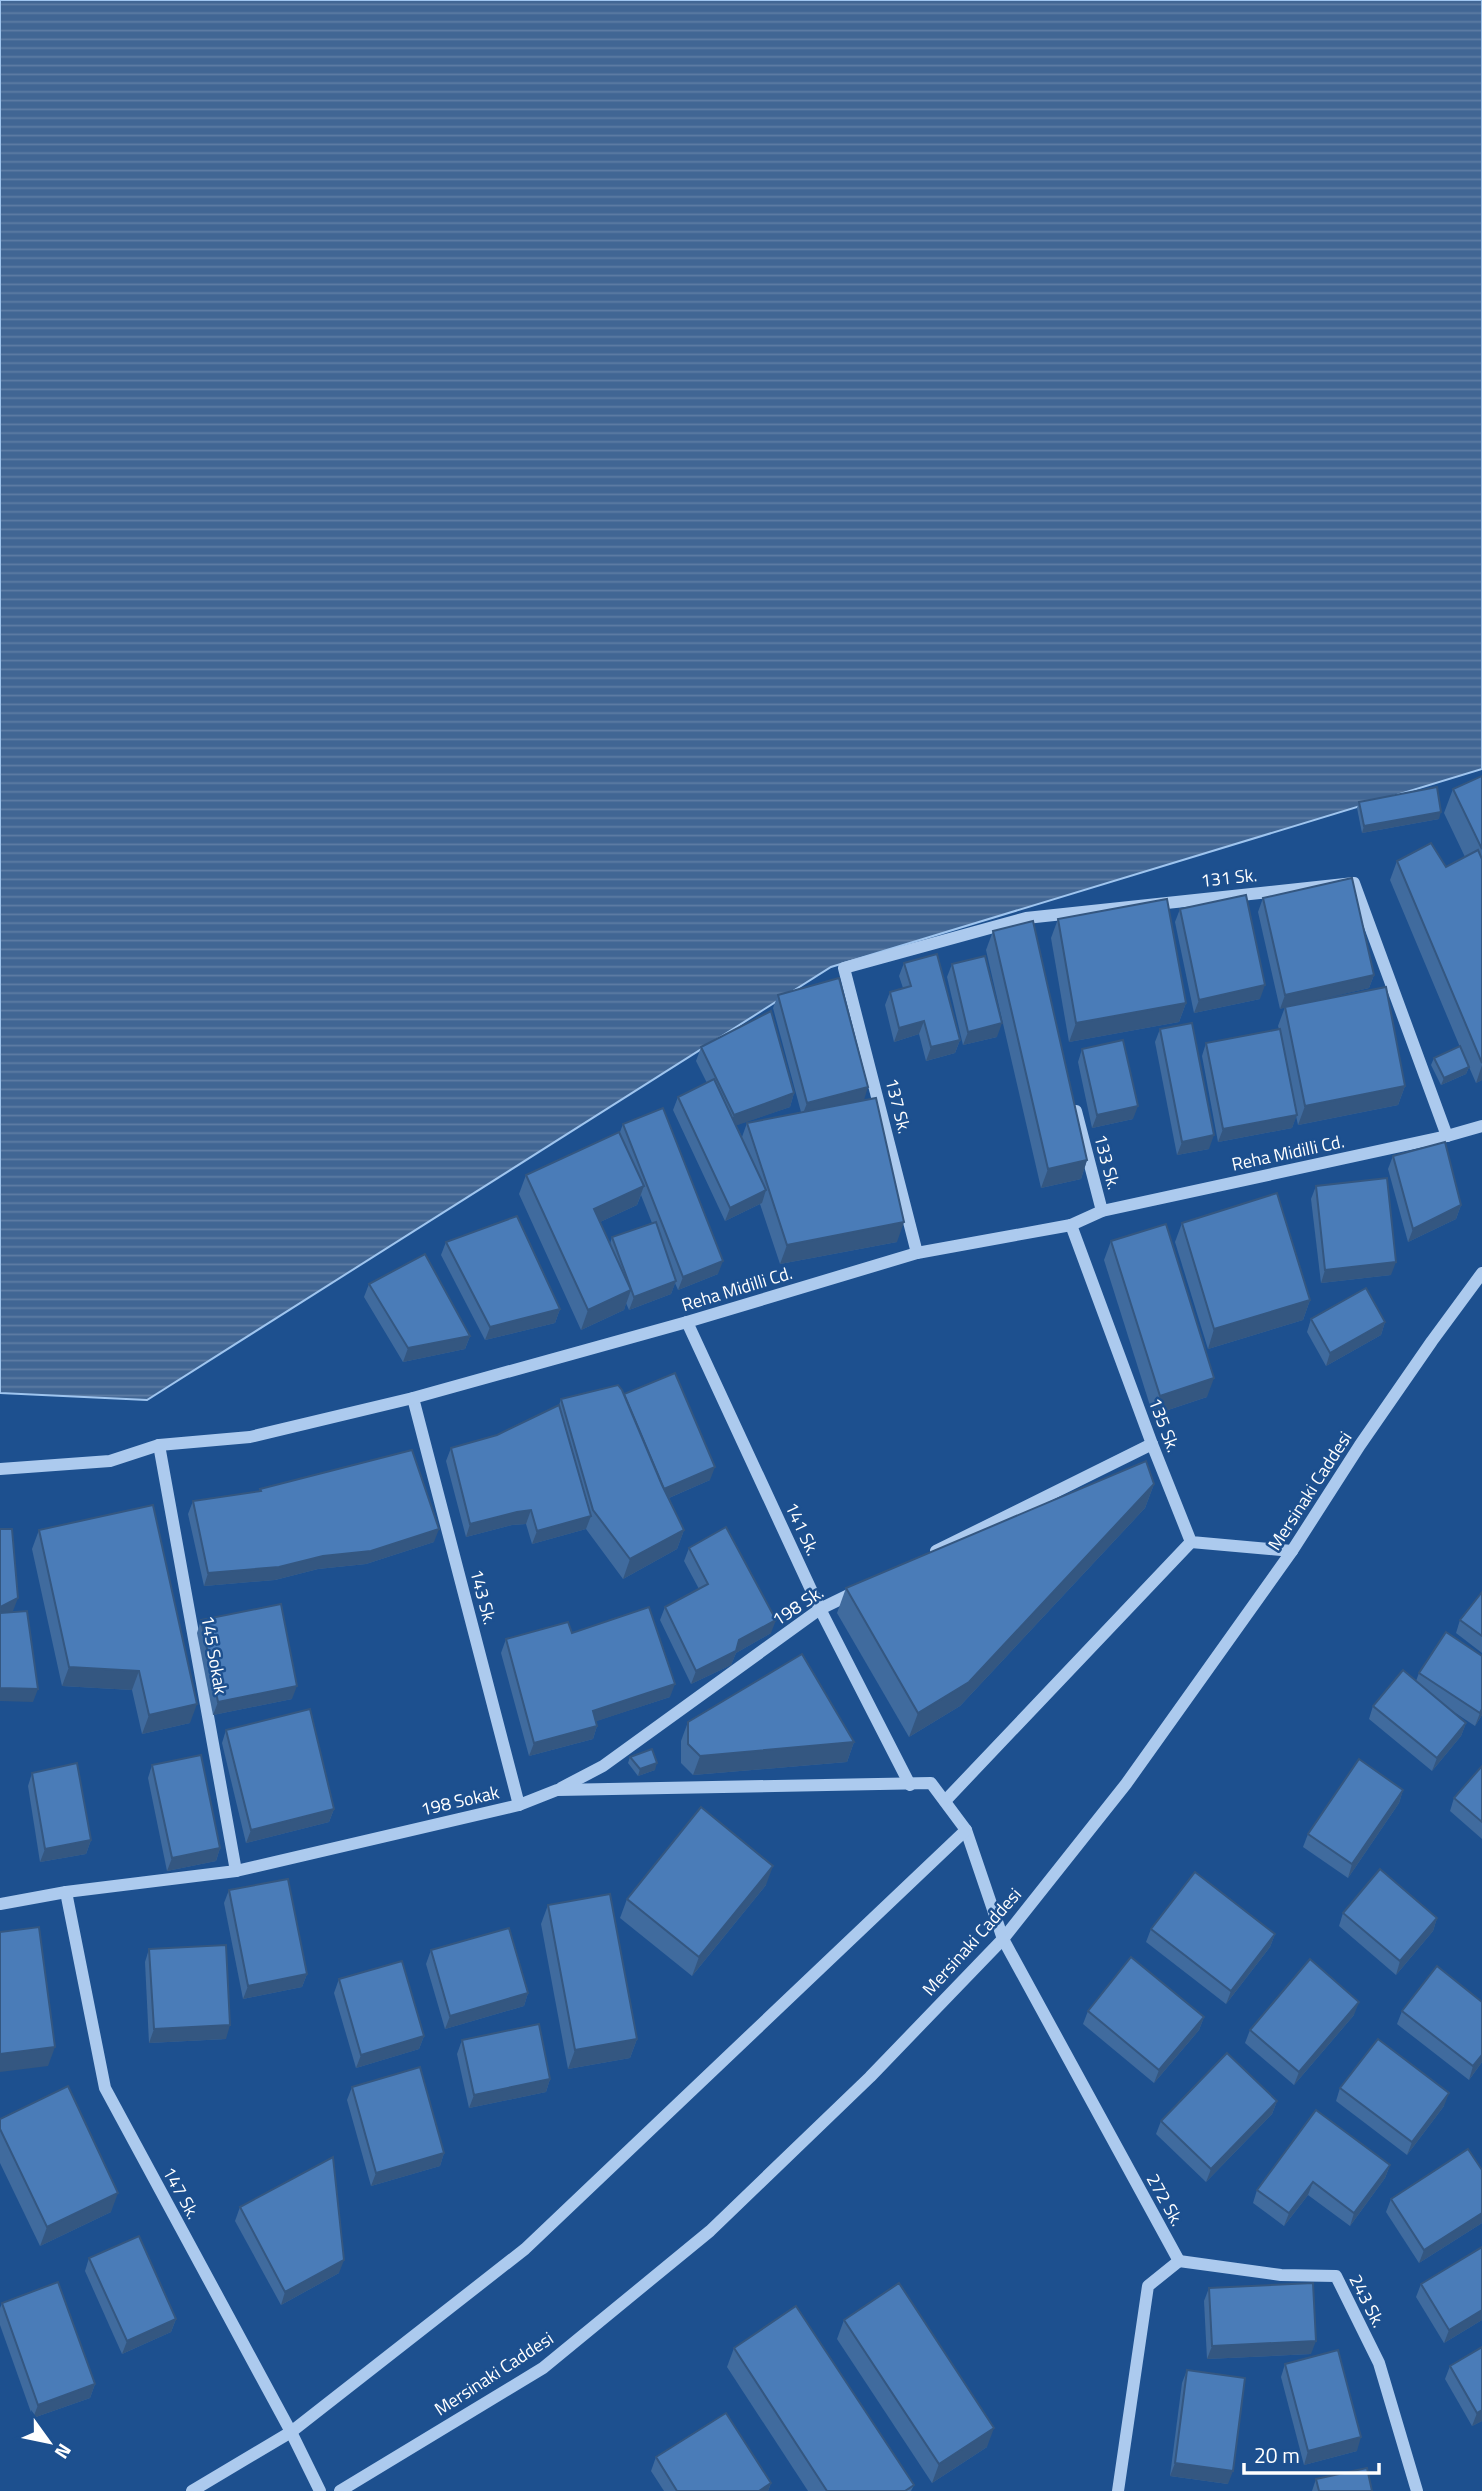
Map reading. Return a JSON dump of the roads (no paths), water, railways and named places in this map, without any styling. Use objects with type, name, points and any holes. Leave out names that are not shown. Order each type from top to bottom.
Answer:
[{"type":"street","name":"131 Sk.","points":[[845,968],[1026,918],[1354,883],[1447,1136]]},
{"type":"street","points":[[1026,918],[1029,931]]},
{"type":"street","name":"137 Sk.","points":[[845,968],[917,1253]]},
{"type":"street","name":"133 Sk.","points":[[1074,1105],[1102,1211]]},
{"type":"street","name":"Reha Midilli Cd.","points":[[0,1469],[110,1461],[159,1445],[250,1437],[413,1398],[687,1322],[917,1253],[1071,1225],[1102,1211],[1447,1136],[1482,1126]]},
{"type":"street","name":"135 Sk.","points":[[1071,1225],[1191,1542]]},
{"type":"street","name":"Mersinaki Caddesi","points":[[340,2491],[543,2368],[710,2231],[870,2077],[1003,1940],[1126,1784],[1292,1551],[1360,1445],[1482,1273]]},
{"type":"street","name":"141 Sk.","points":[[687,1322],[820,1609],[910,1785]]},
{"type":"street","name":"143 Sk.","points":[[413,1398],[519,1805]]},
{"type":"street","points":[[918,1560],[1152,1444]]},
{"type":"street","name":"145 Sokak","points":[[159,1445],[236,1871]]},
{"type":"street","points":[[1003,1940],[966,1830],[945,1801],[1191,1542],[1292,1551]]},
{"type":"street","name":"198 Sk.","points":[[557,1790],[603,1766],[820,1609],[869,1584]]},
{"type":"street","name":"198 Sokak","points":[[0,1904],[66,1892],[236,1871],[519,1805],[557,1790],[931,1783],[945,1801]]},
{"type":"street","points":[[192,2491],[291,2432],[526,2249],[966,1830]]},
{"type":"street","name":"147 Sk.","points":[[66,1892],[105,2088],[291,2432],[320,2491]]},
{"type":"street","name":"272 Sk.","points":[[1003,1940],[1178,2261]]},
{"type":"street","points":[[1118,2491],[1148,2286],[1178,2261]]},
{"type":"street","name":"243 Sk.","points":[[1178,2261],[1281,2275],[1336,2276],[1379,2363],[1417,2491]]},
{"type":"water","points":[[0,0],[1482,0],[1482,769],[831,967],[147,1400],[0,1393]]}]
